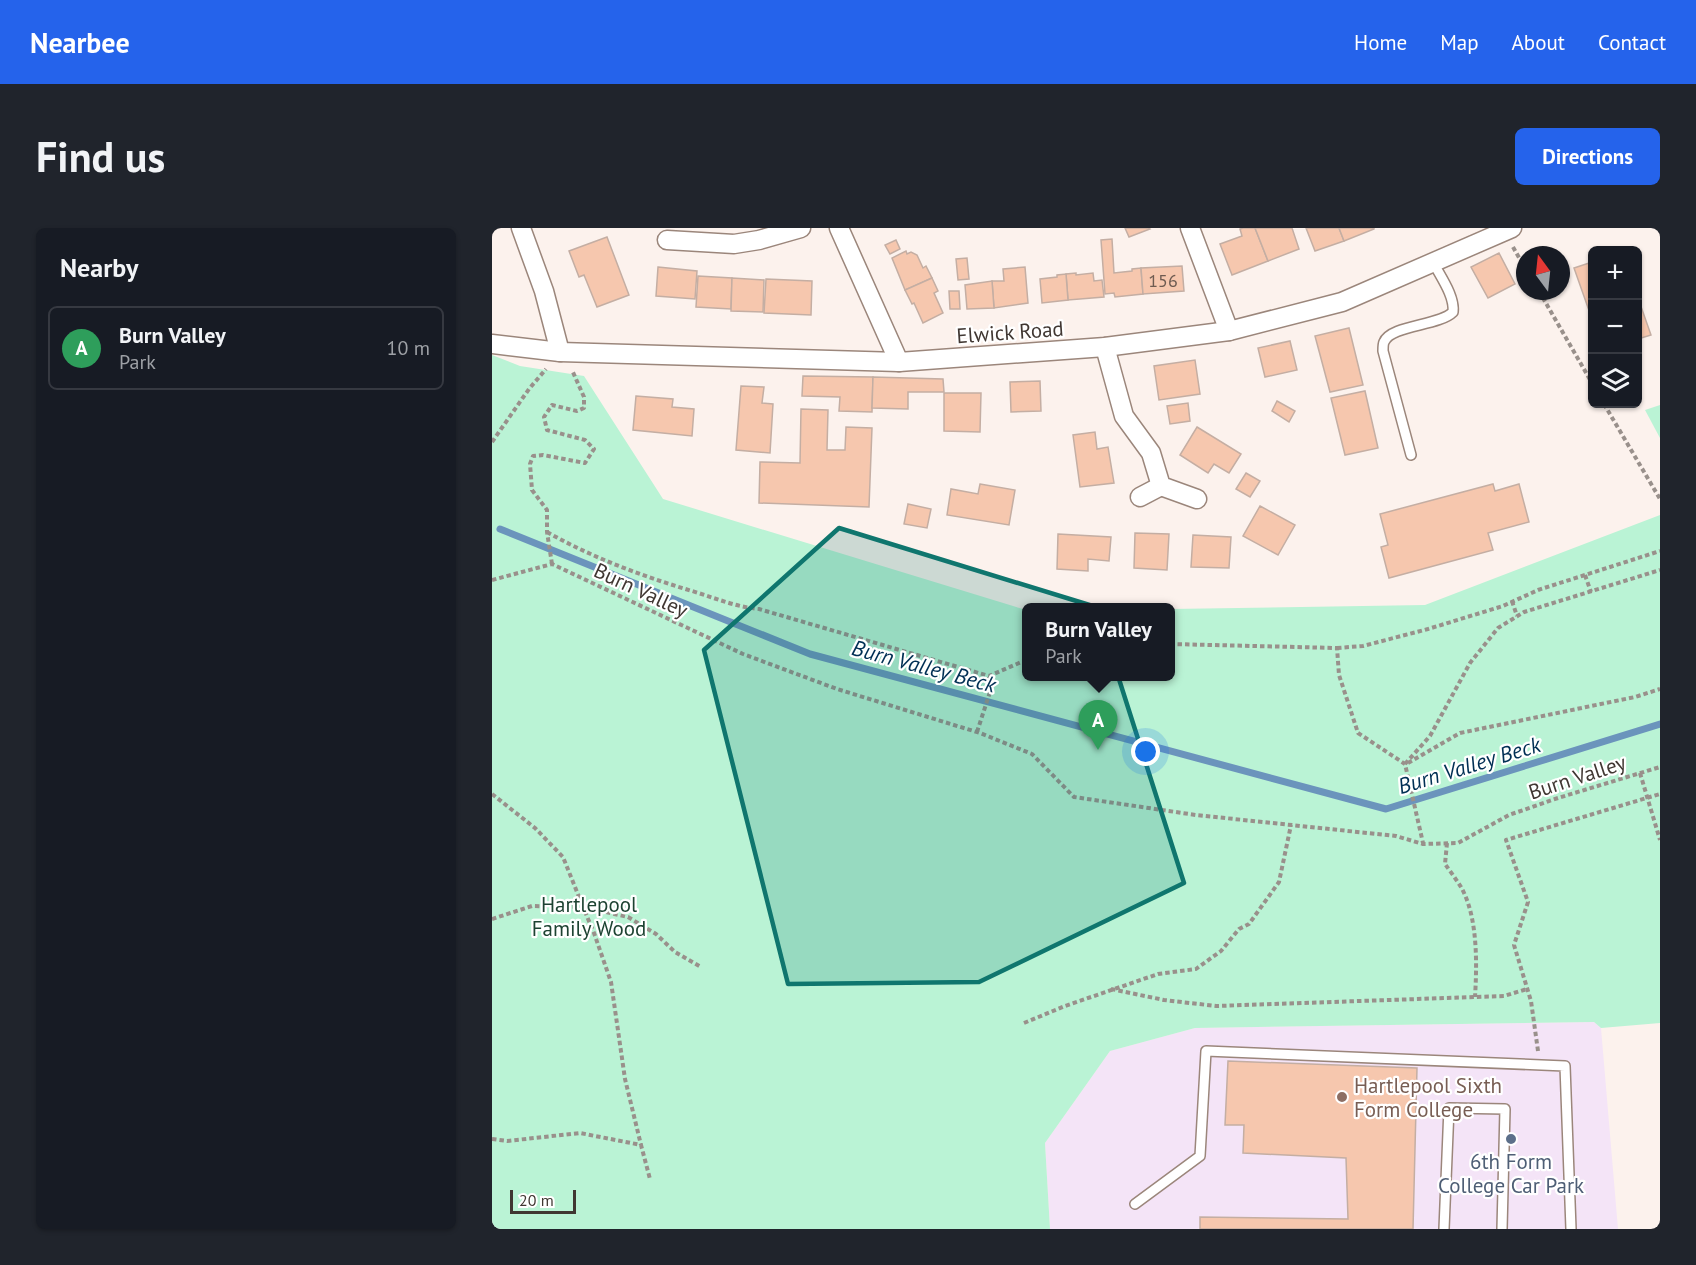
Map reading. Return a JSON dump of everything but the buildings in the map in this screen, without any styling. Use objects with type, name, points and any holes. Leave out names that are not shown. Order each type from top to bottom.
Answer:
[{"type":"street","points":[[520,228],[544,291],[560,352]]},
{"type":"street","points":[[667,240],[690,235],[734,244],[759,240],[801,228]]},
{"type":"street","points":[[839,228],[899,362]]},
{"type":"street","points":[[1190,228],[1230,331]]},
{"type":"street","name":"Elwick Road","points":[[492,344],[560,352],[899,362],[1105,347],[1230,331],[1342,302],[1512,228]]},
{"type":"street","points":[[1105,347],[1124,416],[1150,453],[1161,486]]},
{"type":"street","points":[[1140,497],[1161,486],[1197,499]]},
{"type":"lane","points":[[1411,455],[1383,351],[1384,341],[1392,334],[1440,319],[1453,312],[1449,295],[1433,262]]},
{"type":"lane","points":[[1135,1204],[1200,1156],[1206,1051],[1565,1066],[1571,1229]]},
{"type":"lane","points":[[1444,1229],[1449,1108],[1505,1109],[1502,1229]]},
{"type":"path","points":[[1544,300],[1588,374]]},
{"type":"path","points":[[492,580],[552,564],[547,532],[547,510],[532,490],[530,464],[533,456],[543,455],[585,463],[594,449],[585,440],[548,430],[544,417],[552,405],[577,411],[584,408],[584,397],[568,362],[560,352]]},
{"type":"path","points":[[492,442],[494,435],[529,389]]},
{"type":"path","points":[[1606,408],[1660,498]]},
{"type":"path","points":[[547,532],[596,558],[670,584],[742,607],[759,609],[989,676],[1022,662]]},
{"type":"path","points":[[1175,644],[1337,648],[1363,646],[1428,629],[1538,590],[1660,551]]},
{"type":"path","name":"Burn Valley","points":[[552,564],[743,654],[837,689],[977,732],[1032,754],[1074,797],[1196,815],[1396,836],[1423,844],[1458,843],[1509,815],[1660,767]]},
{"type":"path","points":[[1405,764],[1430,736],[1470,663],[1498,628],[1524,612],[1660,570]]},
{"type":"path","points":[[1586,575],[1591,592]]},
{"type":"path","points":[[1512,601],[1517,616]]},
{"type":"path","points":[[1337,648],[1339,675],[1358,733],[1405,764],[1423,844]]},
{"type":"path","points":[[977,732],[990,692],[989,676]]},
{"type":"path","points":[[1405,764],[1460,733],[1635,697],[1660,689]]},
{"type":"path","points":[[1640,773],[1660,840]]},
{"type":"path","points":[[492,794],[535,828],[563,857],[611,982],[625,1079],[650,1179]]},
{"type":"path","points":[[1540,1065],[1531,1001],[1514,945],[1528,902],[1506,840],[1660,794]]},
{"type":"path","points":[[1024,1023],[1111,989],[1158,974],[1196,969],[1221,951],[1239,930],[1249,924],[1279,882],[1291,825]]},
{"type":"path","points":[[1448,843],[1445,864],[1462,888],[1473,922],[1477,968],[1474,997]]},
{"type":"path","points":[[492,919],[532,906],[583,907],[628,917],[656,934],[675,952],[702,968]]},
{"type":"path","points":[[1111,989],[1164,999],[1216,1005],[1504,996],[1527,989]]},
{"type":"path","points":[[492,1139],[507,1141],[580,1132],[641,1145]]},
{"type":"highlighted area","points":[[839,528],[1096,607],[1184,883],[979,982],[788,984],[704,650]]},
{"type":"shaded area","name":"Hartlepool Sixth Form College","points":[[1594,1022],[1601,1028],[1618,1229],[1050,1229],[1045,1143],[1110,1051],[1195,1028]]},
{"type":"green space","name":"Hartlepool Family Wood","points":[[492,355],[520,366],[584,376],[663,499],[1022,609],[1022,681],[1175,681],[1175,609],[1425,605],[1660,515],[1660,1023],[1601,1028],[1594,1022],[1195,1028],[1110,1051],[1045,1143],[1050,1229],[492,1229]]},
{"type":"green space","points":[[1660,405],[1660,438],[1645,410]]},
{"type":"waterway","name":"Burn Valley Beck","points":[[500,529],[810,654],[1386,809],[1660,724]]},
{"type":"place","name":"Burn Valley","points":[[1098,750]]},
{"type":"place","name":"Hartlepool Sixth Form College","points":[[1342,1097]]},
{"type":"place","name":"6th Form College Car Park","points":[[1511,1139]]}]
